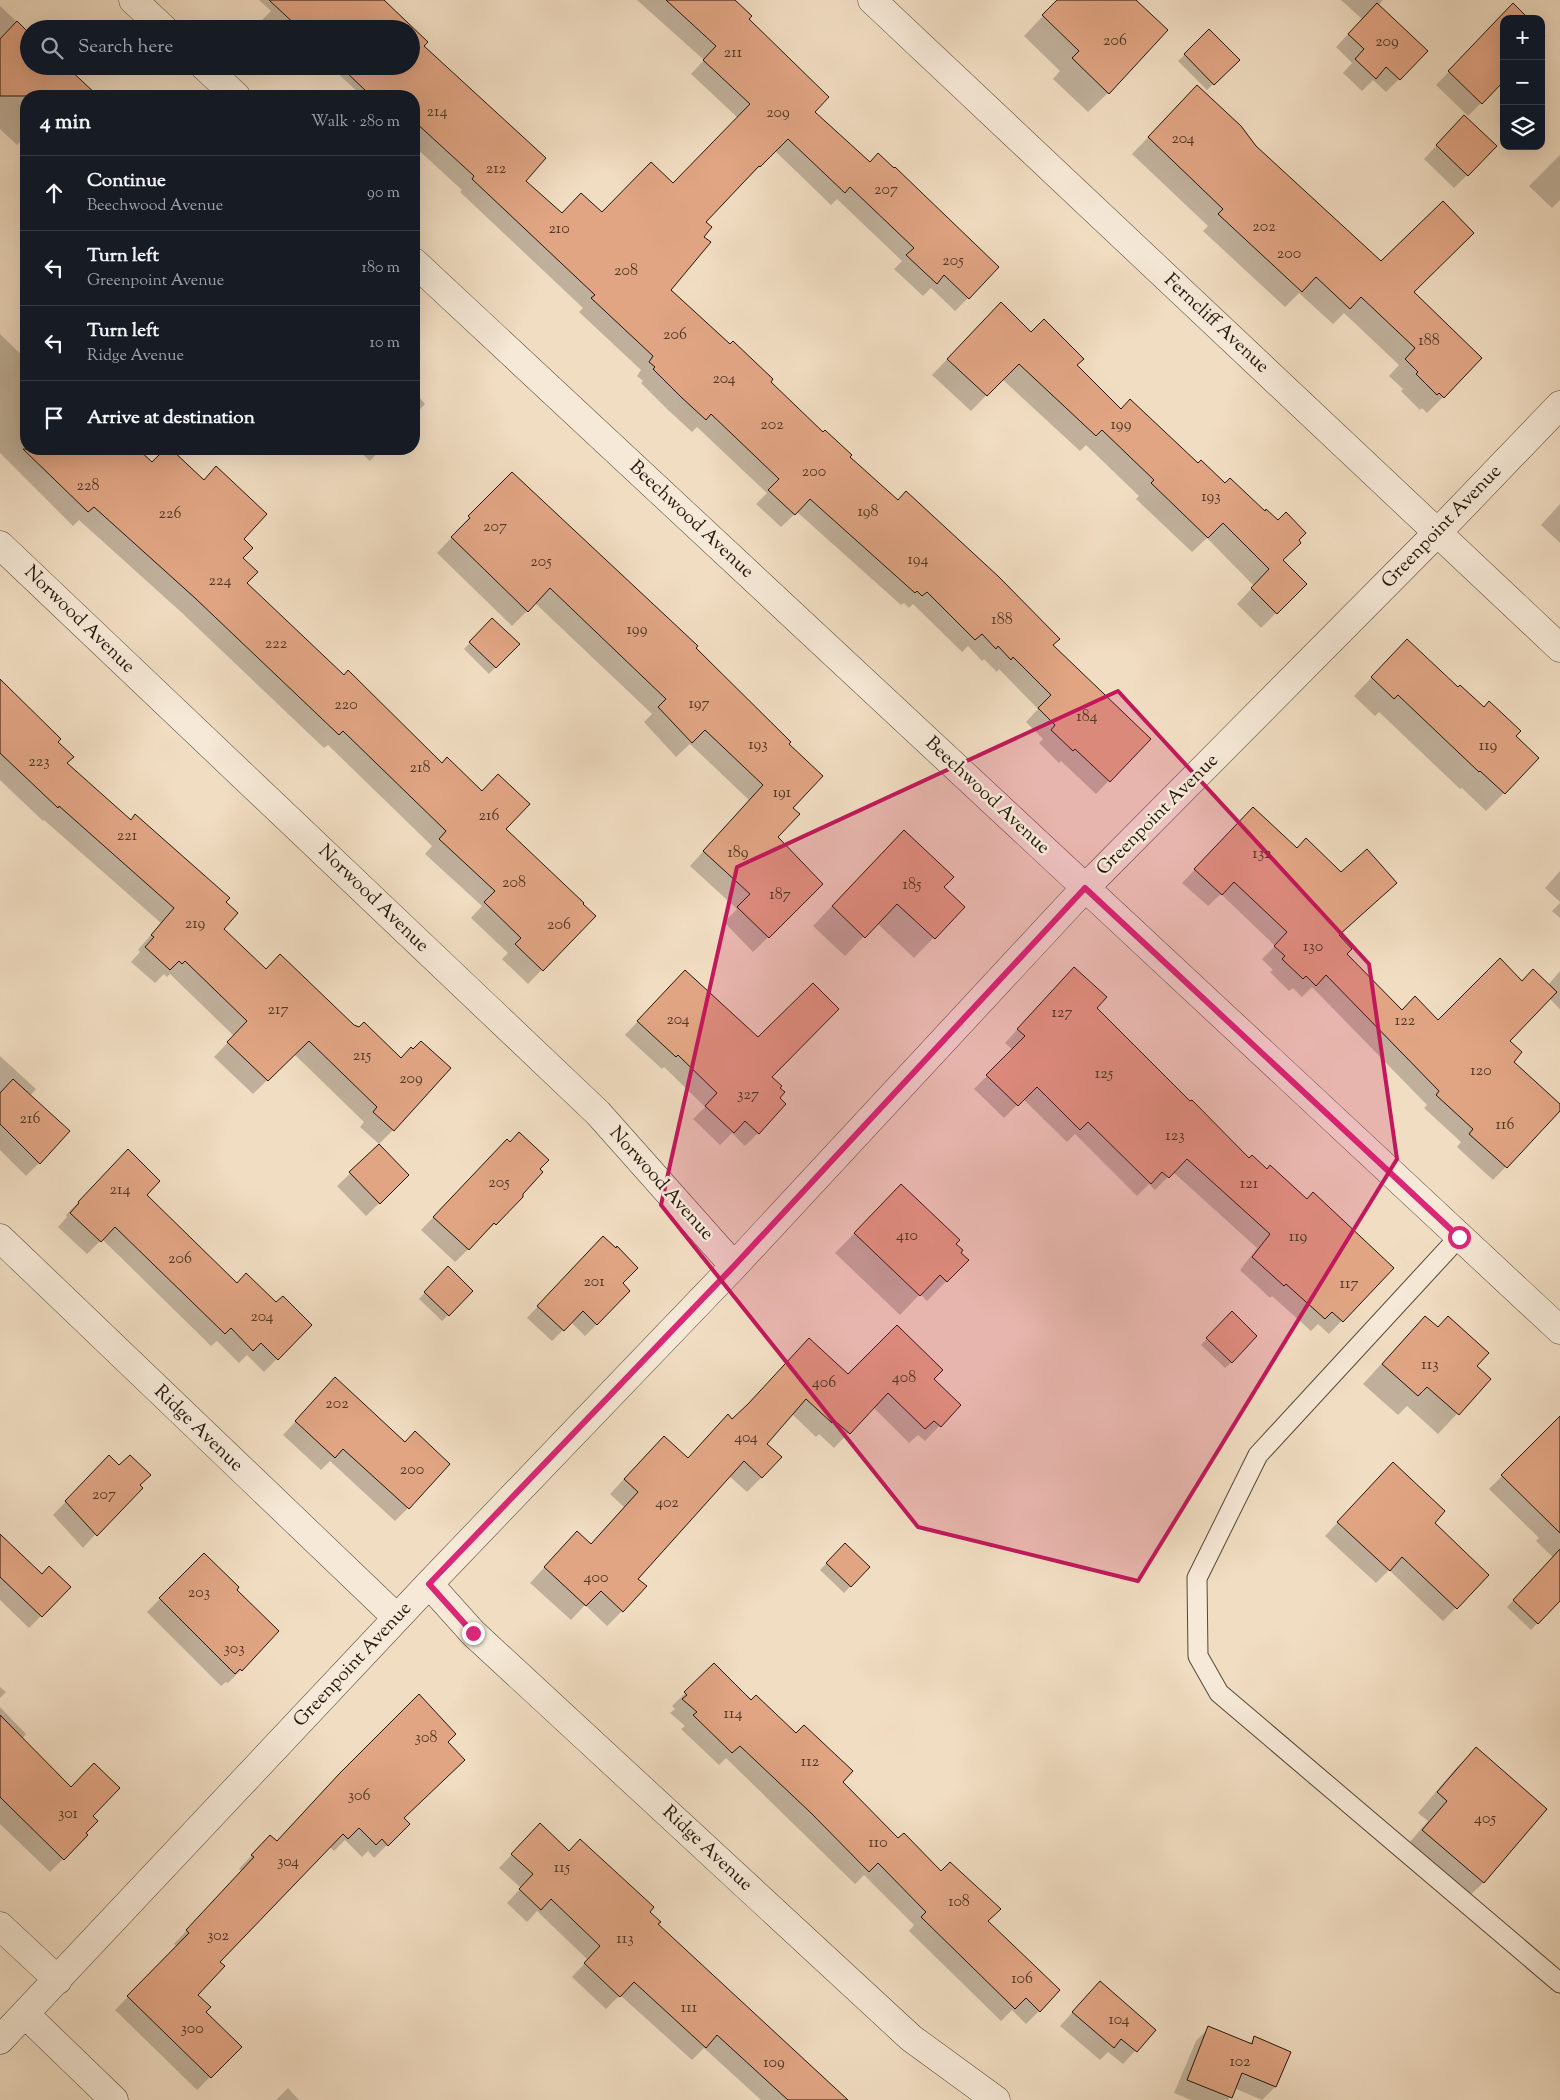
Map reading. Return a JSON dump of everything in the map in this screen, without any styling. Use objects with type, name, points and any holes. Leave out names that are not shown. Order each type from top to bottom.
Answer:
[{"type":"street","points":[[133,0],[154,20]]},
{"type":"street","name":"Ferncliff Avenue","points":[[872,0],[1560,648]]},
{"type":"street","points":[[214,75],[230,90]]},
{"type":"street","name":"Beechwood Avenue","points":[[420,268],[1560,1330]]},
{"type":"street","name":"Greenpoint Avenue","points":[[0,2040],[429,1584],[734,1266],[1085,888],[1438,533],[1560,405]]},
{"type":"street","name":"Norwood Avenue","points":[[0,545],[598,1113],[734,1266]]},
{"type":"street","name":"Ridge Avenue","points":[[0,1238],[397,1618]]},
{"type":"street","name":"Ridge Avenue","points":[[429,1584],[473,1633],[911,2038],[996,2100]]},
{"type":"street","points":[[0,1926],[58,1980]]},
{"type":"street","points":[[25,2014],[114,2100]]},
{"type":"lane","points":[[1459,1237],[1258,1455],[1197,1578],[1198,1656],[1219,1693],[1560,1984]]},
{"type":"highlighted area","points":[[1118,691],[1369,964],[1397,1159],[1138,1581],[918,1527],[661,1205],[737,867]]},
{"type":"building","points":[[269,0],[384,0],[405,20],[290,20]]},
{"type":"building","points":[[666,0],[735,0],[752,16],[749,19],[829,97],[815,112],[870,162],[878,153],[895,167],[999,267],[969,299],[944,275],[937,284],[906,255],[914,248],[850,187],[845,193],[788,139],[759,166],[706,222],[712,227],[704,237],[711,242],[671,290],[730,344],[733,341],[773,379],[771,382],[823,432],[825,430],[852,455],[850,457],[898,500],[906,491],[999,577],[1060,639],[1053,645],[1151,739],[1110,782],[1075,749],[1073,751],[1051,730],[1055,725],[1038,708],[1051,695],[1013,657],[1011,660],[998,646],[996,649],[982,634],[975,640],[927,592],[922,596],[917,591],[915,593],[810,499],[795,515],[768,490],[779,479],[711,414],[706,420],[680,396],[653,369],[655,367],[649,362],[653,356],[591,298],[595,295],[472,179],[474,176],[420,126],[420,90],[365,90],[349,75],[420,75],[420,34],[428,42],[424,46],[546,158],[526,181],[562,213],[581,193],[602,212],[651,162],[673,183],[750,104],[703,60],[716,46]]},
{"type":"building","points":[[1057,0],[1136,0],[1168,30],[1109,94],[1072,58],[1079,51],[1042,15]]},
{"type":"building","points":[[1377,3],[1428,51],[1400,80],[1386,67],[1376,79],[1355,59],[1364,49],[1348,34]]},
{"type":"building","points":[[1513,3],[1525,15],[1502,15]]},
{"type":"building","points":[[1500,17],[1500,85],[1482,104],[1448,71]]},
{"type":"building","points":[[17,21],[20,24],[20,75],[76,75],[92,90],[20,90],[20,96],[0,96],[0,39]]},
{"type":"building","points":[[1209,29],[1240,60],[1214,85],[1184,54]]},
{"type":"building","points":[[1197,85],[1241,126],[1256,146],[1381,261],[1443,201],[1474,233],[1414,292],[1482,358],[1444,398],[1439,393],[1437,395],[1416,374],[1418,372],[1405,359],[1415,348],[1361,297],[1350,309],[1316,277],[1302,292],[1218,214],[1223,209],[1148,137]]},
{"type":"building","points":[[1464,115],[1497,146],[1468,176],[1436,145]]},
{"type":"building","points":[[1001,302],[1031,332],[1044,319],[1084,359],[1077,365],[1121,409],[1130,399],[1198,463],[1201,460],[1225,483],[1230,478],[1265,511],[1266,509],[1278,520],[1286,512],[1306,533],[1299,540],[1301,543],[1283,560],[1307,584],[1277,614],[1251,588],[1269,569],[1223,523],[1208,538],[1151,483],[1154,480],[1102,430],[1096,436],[1019,364],[987,396],[947,359]]},
{"type":"building","points":[[29,455],[144,455],[152,462],[159,455],[177,455],[204,480],[216,466],[267,514],[244,539],[253,548],[243,558],[258,572],[247,583],[344,675],[348,670],[442,763],[447,757],[482,791],[498,774],[530,804],[506,829],[596,916],[543,971],[515,944],[521,938],[484,902],[495,891],[439,839],[446,831],[343,731],[339,735],[195,598],[94,507],[88,512]]},
{"type":"building","points":[[512,472],[698,646],[696,648],[791,742],[789,744],[823,776],[793,808],[800,814],[778,837],[823,884],[769,938],[737,907],[750,894],[703,851],[763,785],[705,730],[692,743],[658,707],[666,699],[550,588],[528,612],[451,537],[470,518],[468,516]]},
{"type":"building","points":[[492,618],[520,644],[496,668],[469,642]]},
{"type":"building","points":[[1407,639],[1458,687],[1460,685],[1484,707],[1489,701],[1521,731],[1516,736],[1539,758],[1505,794],[1479,772],[1398,695],[1394,699],[1371,677]]},
{"type":"building","points":[[0,679],[61,739],[58,742],[74,757],[67,763],[131,820],[135,814],[230,898],[226,902],[238,913],[224,929],[266,969],[280,954],[354,1025],[359,1027],[364,1022],[401,1058],[411,1047],[413,1049],[421,1041],[451,1068],[394,1131],[373,1112],[377,1107],[309,1041],[268,1081],[227,1042],[247,1021],[185,961],[182,964],[179,961],[170,970],[145,947],[154,937],[151,935],[174,908],[59,806],[58,808],[0,753]]},
{"type":"building","points":[[1253,807],[1297,848],[1306,838],[1341,872],[1367,849],[1397,883],[1339,935],[1352,949],[1347,954],[1402,1010],[1415,996],[1438,1020],[1500,958],[1522,981],[1533,969],[1557,992],[1510,1041],[1522,1052],[1514,1062],[1560,1104],[1560,1111],[1507,1168],[1469,1134],[1473,1129],[1436,1095],[1439,1091],[1326,975],[1316,986],[1306,976],[1303,979],[1282,959],[1285,956],[1274,946],[1287,932],[1234,882],[1222,895],[1194,869]]},
{"type":"building","points":[[904,830],[954,877],[944,887],[965,907],[935,939],[897,904],[865,938],[832,906]]},
{"type":"building","points":[[1074,967],[1107,997],[1097,1008],[1249,1158],[1252,1155],[1267,1169],[1270,1165],[1307,1199],[1313,1192],[1394,1268],[1343,1322],[1332,1312],[1325,1319],[1252,1257],[1270,1234],[1187,1159],[1169,1178],[1162,1172],[1151,1184],[1088,1122],[1080,1130],[1037,1087],[1018,1106],[986,1075],[1025,1036],[1017,1029]]},
{"type":"building","points":[[685,970],[758,1037],[813,983],[839,1009],[772,1077],[782,1086],[780,1088],[785,1092],[780,1098],[786,1104],[759,1134],[745,1121],[734,1133],[705,1106],[717,1093],[678,1055],[676,1057],[637,1021]]},
{"type":"building","points":[[13,1079],[70,1131],[40,1164],[0,1124],[0,1093]]},
{"type":"building","points":[[519,1132],[549,1160],[540,1169],[543,1172],[523,1194],[523,1197],[496,1225],[494,1223],[469,1250],[433,1217],[507,1139],[510,1142]]},
{"type":"building","points":[[379,1144],[409,1175],[380,1204],[349,1172]]},
{"type":"building","points":[[128,1149],[160,1181],[147,1195],[237,1283],[246,1273],[276,1302],[283,1296],[312,1325],[278,1360],[261,1343],[253,1351],[231,1328],[225,1334],[115,1227],[101,1242],[70,1213]]},
{"type":"building","points":[[901,1184],[960,1240],[956,1244],[963,1250],[961,1253],[969,1260],[947,1282],[940,1275],[920,1296],[854,1233]]},
{"type":"building","points":[[603,1236],[616,1248],[617,1246],[638,1268],[623,1283],[630,1291],[597,1325],[583,1311],[564,1331],[537,1306]]},
{"type":"building","points":[[448,1266],[473,1291],[449,1316],[424,1292]]},
{"type":"building","points":[[1232,1311],[1257,1336],[1232,1363],[1206,1338]]},
{"type":"building","points":[[1425,1316],[1438,1327],[1448,1316],[1489,1353],[1477,1366],[1491,1379],[1459,1415],[1427,1387],[1418,1396],[1382,1364]]},
{"type":"building","points":[[897,1325],[943,1370],[934,1379],[961,1405],[941,1427],[934,1421],[925,1429],[888,1393],[850,1434],[834,1420],[832,1423],[806,1399],[767,1444],[782,1457],[762,1478],[744,1461],[638,1579],[647,1586],[623,1612],[601,1591],[586,1606],[544,1567],[577,1531],[591,1544],[638,1492],[624,1479],[664,1436],[688,1458],[728,1414],[732,1419],[748,1404],[809,1338],[848,1374]]},
{"type":"building","points":[[335,1377],[405,1442],[415,1431],[450,1464],[409,1509],[343,1449],[335,1458],[295,1421]]},
{"type":"building","points":[[1560,1416],[1560,1533],[1501,1475]]},
{"type":"building","points":[[109,1455],[119,1465],[130,1455],[151,1475],[140,1485],[143,1488],[97,1536],[65,1501]]},
{"type":"building","points":[[1393,1462],[1445,1511],[1435,1523],[1489,1575],[1457,1609],[1402,1557],[1390,1571],[1337,1522]]},
{"type":"building","points":[[0,1534],[42,1574],[49,1566],[71,1587],[42,1617],[0,1577]]},
{"type":"building","points":[[845,1543],[870,1567],[851,1587],[826,1563]]},
{"type":"building","points":[[1560,1549],[1560,1601],[1538,1624],[1513,1600]]},
{"type":"building","points":[[204,1553],[239,1587],[237,1590],[279,1631],[242,1671],[240,1669],[235,1674],[159,1598]]},
{"type":"building","points":[[714,1663],[751,1700],[756,1695],[796,1733],[804,1725],[853,1771],[843,1782],[898,1838],[904,1833],[941,1871],[950,1862],[1001,1909],[988,1921],[1060,1990],[1040,2012],[1026,1998],[1015,2009],[921,1917],[926,1912],[878,1863],[869,1872],[811,1813],[740,1746],[732,1753],[693,1715],[697,1712],[682,1699],[687,1695],[684,1692]]},
{"type":"building","points":[[419,1694],[456,1734],[448,1742],[465,1760],[404,1818],[410,1824],[388,1846],[382,1839],[376,1845],[359,1828],[348,1839],[343,1834],[220,1962],[225,1966],[198,1995],[211,2007],[206,2012],[242,2047],[211,2078],[127,1996],[189,1933],[186,1930],[254,1857],[251,1855],[270,1835],[277,1841],[339,1774]]},
{"type":"building","points":[[0,1715],[71,1787],[94,1763],[120,1788],[93,1816],[98,1821],[86,1833],[88,1835],[64,1860],[0,1797]]},
{"type":"building","points":[[1476,1747],[1547,1809],[1484,1883],[1422,1830],[1447,1801],[1437,1792]]},
{"type":"building","points":[[540,1823],[569,1851],[580,1839],[654,1907],[650,1912],[661,1922],[658,1924],[848,2100],[788,2100],[717,2035],[706,2048],[634,1982],[620,1997],[584,1963],[600,1946],[551,1899],[541,1910],[519,1889],[533,1874],[511,1854]]},
{"type":"building","points":[[1100,1981],[1156,2030],[1137,2052],[1121,2039],[1114,2048],[1072,2012]]},
{"type":"building","points":[[1208,2026],[1252,2044],[1254,2036],[1291,2052],[1276,2087],[1242,2073],[1232,2098],[1187,2080]]},
{"type":"route","points":[[473,1633],[429,1584],[734,1266],[1085,888],[1459,1237]]}]
